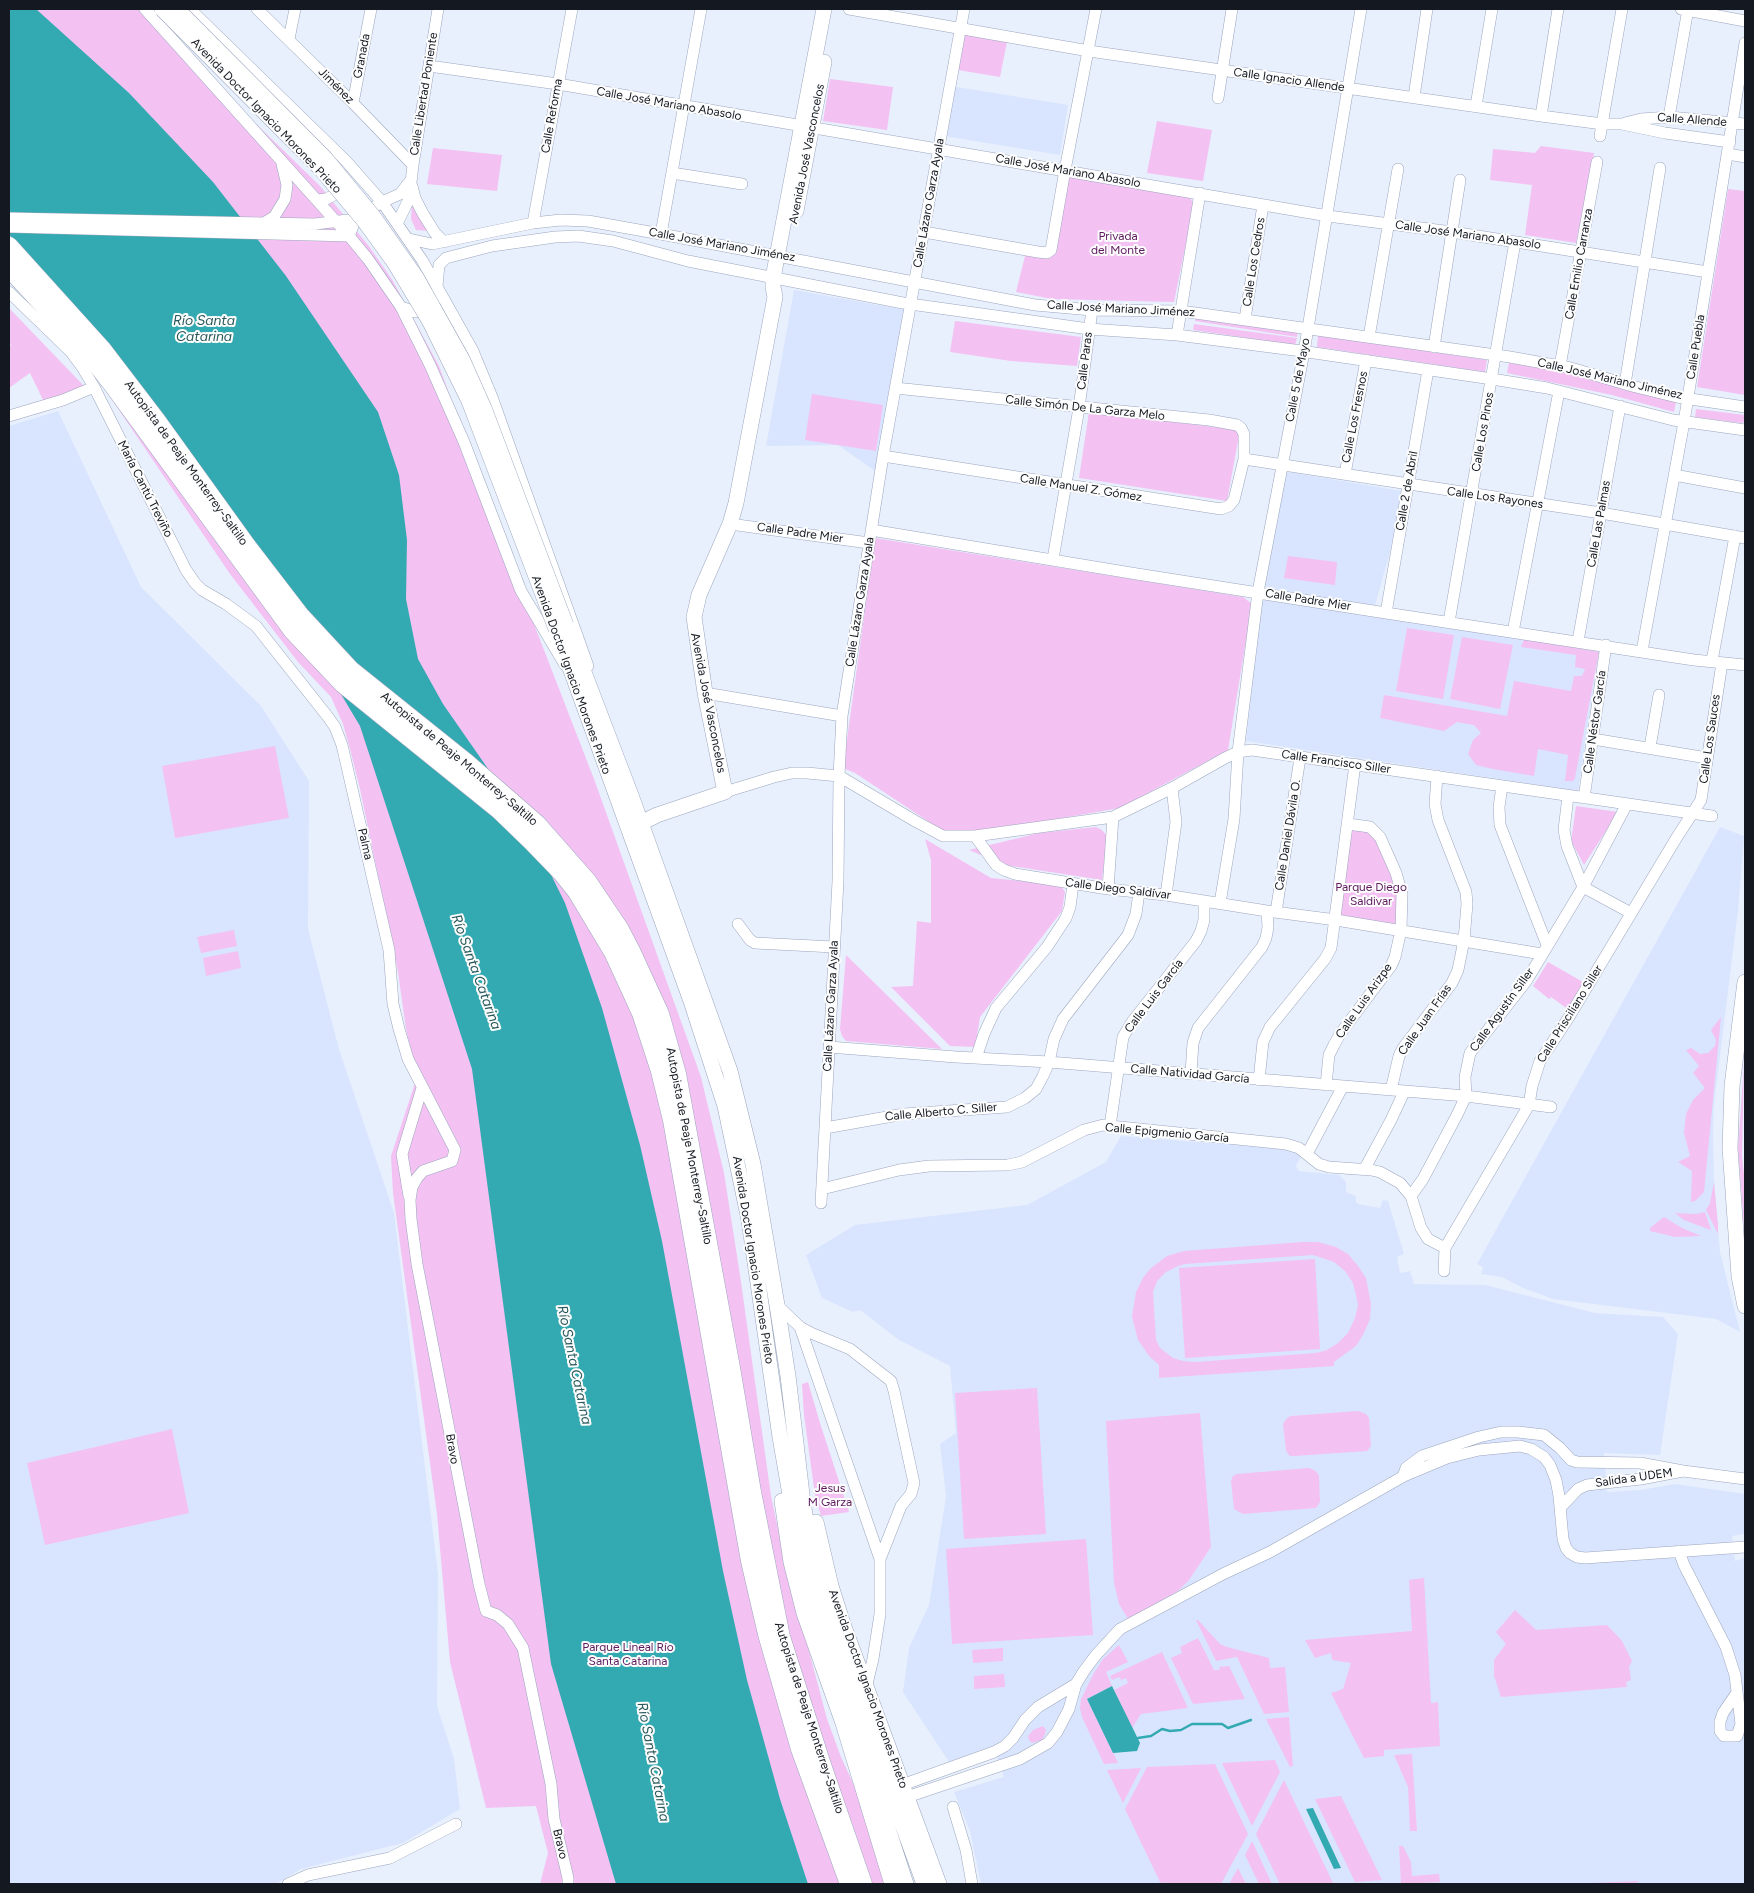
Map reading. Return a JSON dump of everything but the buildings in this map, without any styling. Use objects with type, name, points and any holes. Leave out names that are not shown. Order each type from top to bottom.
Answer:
[{"type":"highway","name":"Autopista de Peaje Monterrey-Saltillo","points":[[9,246],[102,349],[158,421],[247,546],[300,615],[351,670],[466,763],[537,824],[588,882],[619,928],[660,1014],[677,1074],[752,1492],[781,1638],[863,1884]]},
{"type":"highway","name":"Autopista de Peaje Monterrey-Saltillo","points":[[9,268],[90,356],[112,384],[292,630],[343,684],[499,810],[531,841],[561,872],[577,892],[613,952],[642,1013],[660,1071],[672,1120],[750,1561],[767,1634],[800,1749],[849,1884]]},
{"type":"main road","name":"Avenida Doctor Ignacio Morones Prieto","points":[[162,9],[320,168],[365,222],[394,262],[430,322],[469,401],[561,627],[591,690],[730,1071],[753,1164],[777,1304],[794,1432],[808,1477],[817,1527],[832,1586],[866,1688],[939,1884]]},
{"type":"main road","name":"Avenida Doctor Ignacio Morones Prieto","points":[[177,9],[326,159],[378,222],[416,276],[459,352],[484,408],[561,627],[576,683],[621,813],[690,1001],[725,1106],[749,1220],[780,1438],[777,1457],[791,1562],[804,1613],[843,1723],[892,1884]]},
{"type":"main road","name":"Avenida José Vasconcelos","points":[[725,792],[694,626],[695,607],[730,524],[736,503],[775,297],[780,290],[778,279],[806,128],[824,9]]},
{"type":"main road","name":"Avenida José Vasconcelos","points":[[806,128],[833,9]]},
{"type":"main road","points":[[641,823],[725,792]]},
{"type":"main road","points":[[1745,982],[1732,1086],[1730,1148],[1739,1276],[1745,1306]]},
{"type":"main road","name":"Avenida Doctor Ignacio Morones Prieto","points":[[794,1432],[792,1463],[801,1558],[815,1611],[906,1884]]},
{"type":"main road","name":"Avenida Doctor Ignacio Morones Prieto","points":[[780,1438],[792,1463],[830,1625],[924,1884]]},
{"type":"street","points":[[145,9],[350,236],[401,307],[430,365],[464,442],[521,591],[576,683]]},
{"type":"street","name":"Avenida Doctor Ignacio Morones Prieto","points":[[190,9],[346,161],[382,202],[409,239],[473,351],[505,430],[584,650],[591,690]]},
{"type":"street","name":"Jiménez","points":[[257,9],[353,102],[413,165]]},
{"type":"street","points":[[289,39],[295,9]]},
{"type":"street","name":"Granada","points":[[353,102],[371,9]]},
{"type":"street","name":"Calle Libertad Poniente","points":[[397,224],[409,199],[438,9]]},
{"type":"street","name":"Calle Reforma","points":[[533,223],[572,9]]},
{"type":"street","points":[[661,234],[702,9]]},
{"type":"street","name":"Calle Ignacio Allende","points":[[849,9],[1089,51],[1541,116],[1603,124],[1622,124],[1665,133],[1730,142]]},
{"type":"street","name":"Calle Lázaro Garza Ayala","points":[[821,1203],[838,882],[839,776],[842,716],[883,456],[964,9]]},
{"type":"street","points":[[924,232],[1047,253],[1051,250],[1096,9]]},
{"type":"street","points":[[1218,98],[1232,9]]},
{"type":"street","name":"Calle 5 de Mayo","points":[[1238,752],[1258,592],[1281,464],[1304,352],[1361,9]]},
{"type":"street","points":[[1414,97],[1427,9]]},
{"type":"street","points":[[1476,106],[1492,9]]},
{"type":"street","points":[[1541,116],[1558,9]]},
{"type":"street","points":[[1600,136],[1622,9]]},
{"type":"street","points":[[1669,117],[1686,9],[1745,21]]},
{"type":"street","name":"Calle Puebla","points":[[1642,651],[1684,422],[1730,142],[1739,124],[1745,43]]},
{"type":"street","name":"Calle José Mariano Abasolo","points":[[429,66],[558,84],[1328,216],[1452,232],[1708,272]]},
{"type":"street","name":"Calle Allende","points":[[1622,124],[1640,119],[1669,117],[1739,124]]},
{"type":"street","points":[[1728,154],[1745,157]]},
{"type":"street","points":[[260,227],[278,212],[287,192],[287,178],[278,156]]},
{"type":"street","points":[[317,200],[326,199],[340,189],[345,181],[346,161]]},
{"type":"street","name":"Calle Emilio Carranza","points":[[1560,366],[1597,162]]},
{"type":"street","points":[[1625,384],[1660,168]]},
{"type":"street","points":[[1369,336],[1398,169]]},
{"type":"street","points":[[672,173],[742,184]]},
{"type":"street","points":[[9,227],[260,227],[337,222],[356,219],[382,202],[400,194],[411,180]]},
{"type":"street","points":[[411,180],[415,198],[422,212],[435,233],[444,242]]},
{"type":"street","points":[[1434,347],[1460,180]]},
{"type":"street","points":[[1177,335],[1200,193]]},
{"type":"street","name":"Calle Los Cedros","points":[[1245,319],[1264,205]]},
{"type":"street","points":[[9,218],[260,227],[350,236]]},
{"type":"street","points":[[350,236],[356,219]]},
{"type":"street","name":"Calle José Mariano Jiménez","points":[[409,239],[421,243],[444,242],[533,223],[561,220],[588,221],[1028,303],[1092,310],[1180,311],[1496,355],[1560,366],[1677,397],[1745,407]]},
{"type":"street","name":"Calle José Mariano Jiménez","points":[[401,307],[415,312],[428,310],[435,300],[438,265],[446,258],[492,246],[556,237],[578,236],[613,242],[688,261],[911,304],[1090,329],[1177,335],[1492,379],[1559,391],[1684,422],[1745,430]]},
{"type":"street","name":"Calle Los Pinos","points":[[1450,622],[1515,242]]},
{"type":"street","name":"María Cantú Treviño","points":[[9,292],[71,352],[82,367],[94,387],[186,570],[202,590],[226,604],[256,626],[294,673]]},
{"type":"street","name":"Calle Paras","points":[[1054,559],[1079,408],[1092,310]]},
{"type":"street","points":[[430,365],[429,351],[438,340],[452,338],[473,351]]},
{"type":"street","name":"Calle Los Fresnos","points":[[1344,474],[1366,360]]},
{"type":"street","name":"Calle 2 de Abril","points":[[1386,613],[1428,370]]},
{"type":"street","points":[[9,416],[63,400],[94,387]]},
{"type":"street","name":"Calle Simón De La Garza Melo","points":[[895,388],[1208,420],[1237,425],[1244,434],[1244,459]]},
{"type":"street","points":[[1513,632],[1559,391]]},
{"type":"street","name":"Calle Las Palmas","points":[[1578,642],[1620,406]]},
{"type":"street","name":"Calle Manuel Z. Gómez","points":[[883,456],[1221,509],[1229,506],[1234,500],[1244,459]]},
{"type":"street","name":"Calle Los Rayones","points":[[1244,459],[1602,513],[1740,537]]},
{"type":"street","points":[[1674,475],[1745,488]]},
{"type":"street","name":"Calle Padre Mier","points":[[730,524],[869,543]]},
{"type":"street","name":"Calle Padre Mier","points":[[871,530],[1386,613],[1745,665]]},
{"type":"street","name":"Calle Los Sauces","points":[[1693,812],[1702,794],[1717,662],[1740,537]]},
{"type":"street","name":"Calle Néstor García","points":[[1584,798],[1594,739],[1606,645]]},
{"type":"street","name":"Palma","points":[[294,673],[335,727],[342,745],[389,950],[393,1004],[399,1029]]},
{"type":"street","points":[[705,693],[842,716]]},
{"type":"street","points":[[1650,747],[1659,695]]},
{"type":"street","points":[[1594,739],[1707,758]]},
{"type":"street","name":"Calle Francisco Siller","points":[[975,836],[1113,817],[1238,752],[1261,751],[1712,816]]},
{"type":"street","points":[[1220,903],[1234,819],[1238,752]]},
{"type":"street","name":"Calle Daniel Dávila O.","points":[[1191,1073],[1193,1043],[1198,1028],[1262,947],[1266,938],[1300,758]]},
{"type":"street","points":[[1260,1080],[1263,1042],[1270,1027],[1325,959],[1331,948],[1355,764]]},
{"type":"street","points":[[725,792],[792,773],[839,776],[943,836],[975,836]]},
{"type":"street","name":"Calle Juan Frías","points":[[1391,1090],[1399,1056],[1403,1048],[1452,982],[1458,970],[1464,940],[1466,892],[1438,820],[1435,804],[1437,776]]},
{"type":"street","points":[[1502,786],[1500,825],[1545,950]]},
{"type":"street","points":[[1166,895],[1176,822],[1172,788]]},
{"type":"street","points":[[1568,796],[1564,830],[1567,846],[1583,887],[1631,912]]},
{"type":"street","name":"Calle Agustín Siller","points":[[1411,1196],[1458,1115],[1466,1096],[1465,1077],[1470,1053],[1527,980],[1583,887],[1627,804]]},
{"type":"street","name":"Calle Prisciliano Siller","points":[[1445,1248],[1529,1105],[1532,1086],[1540,1061],[1569,1017],[1693,812]]},
{"type":"street","points":[[1108,889],[1113,817]]},
{"type":"street","name":"Calle Luis Arizpe","points":[[1326,1085],[1329,1055],[1340,1034],[1391,966],[1401,930],[1402,894],[1396,873],[1380,837],[1370,827],[1348,824]]},
{"type":"street","name":"Calle Diego Saldívar","points":[[975,836],[996,865],[1015,874],[1073,884],[1166,895],[1464,940],[1545,950]]},
{"type":"street","points":[[976,1058],[996,1008],[1047,947],[1066,918],[1070,907],[1073,884]]},
{"type":"street","name":"Calle Alberto C. Siller","points":[[825,1128],[904,1114],[1007,1107],[1025,1098],[1036,1089],[1049,1062],[1054,1039],[1063,1019],[1128,935],[1136,914],[1139,892]]},
{"type":"street","name":"Calle Luis García","points":[[1110,1126],[1118,1068],[1127,1029],[1196,941],[1202,931],[1204,901]]},
{"type":"street","points":[[738,924],[750,940],[755,943],[834,947]]},
{"type":"street","name":"Bravo","points":[[399,1029],[408,1059],[453,1144],[455,1155],[452,1161],[424,1171],[416,1178],[410,1200],[417,1264],[471,1552],[486,1611],[497,1615],[508,1624],[523,1648],[551,1784],[554,1819],[568,1884]]},
{"type":"street","name":"Calle Natividad García","points":[[829,1047],[1191,1073],[1466,1096],[1551,1107]]},
{"type":"street","points":[[1307,1154],[1343,1086]]},
{"type":"street","points":[[410,1200],[402,1154],[422,1088]]},
{"type":"street","points":[[1364,1170],[1404,1092]]},
{"type":"street","name":"Calle Epigmenio García","points":[[822,1189],[880,1174],[919,1168],[1008,1165],[1022,1162],[1032,1159],[1084,1130],[1098,1126],[1110,1126],[1286,1144],[1299,1148],[1319,1164],[1329,1168],[1380,1172],[1400,1183],[1411,1196],[1424,1234],[1428,1239],[1445,1248]]},
{"type":"street","points":[[1444,1271],[1445,1248]]},
{"type":"street","points":[[777,1304],[800,1327],[850,1349],[890,1381],[893,1388],[914,1483],[911,1494],[901,1506],[880,1559]]},
{"type":"street","points":[[800,1327],[880,1559],[880,1614],[866,1688]]},
{"type":"street","points":[[1404,1476],[1406,1468],[1422,1456],[1479,1436],[1501,1432],[1544,1435],[1560,1448],[1570,1460],[1577,1462],[1640,1464],[1683,1471]]},
{"type":"street","points":[[904,1791],[1020,1759],[1048,1744],[1057,1732],[1069,1709],[1076,1684],[1096,1655],[1120,1629],[1223,1574],[1270,1552],[1404,1476],[1439,1461],[1479,1450],[1520,1446],[1544,1457],[1550,1465],[1556,1480],[1561,1507],[1563,1539],[1566,1548],[1577,1557],[1745,1547]]},
{"type":"street","name":"Salida a UDEM","points":[[1561,1507],[1578,1489],[1587,1485],[1641,1479],[1683,1471],[1745,1479]]},
{"type":"street","points":[[1679,1551],[1684,1565],[1726,1647],[1735,1675],[1736,1694]]},
{"type":"street","points":[[904,1791],[1005,1746],[1013,1738],[1024,1720],[1038,1706],[1076,1684]]},
{"type":"street","points":[[953,1807],[966,1850],[972,1884]]},
{"type":"street","points":[[288,1884],[390,1858],[456,1824]]},
{"type":"shaded area","points":[[951,86],[1068,105],[1060,155],[944,136]]},
{"type":"shaded area","points":[[794,290],[906,310],[875,471],[838,445],[766,446]]},
{"type":"shaded area","points":[[58,411],[141,587],[261,706],[309,781],[308,929],[339,1049],[394,1213],[438,1574],[437,1706],[454,1759],[460,1809],[403,1843],[301,1869],[276,1884],[9,1884],[9,426]]},
{"type":"shaded area","points":[[1283,471],[1402,491],[1391,548],[1374,609],[1263,586]]},
{"type":"shaded area","points":[[1261,599],[1599,650],[1578,791],[1246,741]]},
{"type":"shaded area","points":[[1720,827],[1744,836],[1738,911],[1714,1104],[1713,1133],[1714,1182],[1720,1252],[1740,1332],[1716,1319],[1553,1299],[1523,1288],[1502,1277],[1481,1274],[1483,1267],[1477,1264]]},
{"type":"shaded area","points":[[1121,1136],[1289,1149],[1302,1154],[1296,1166],[1299,1171],[1339,1175],[1346,1182],[1346,1192],[1356,1196],[1356,1202],[1359,1204],[1380,1208],[1383,1200],[1388,1201],[1404,1254],[1397,1257],[1400,1273],[1410,1271],[1414,1284],[1485,1285],[1595,1313],[1663,1317],[1678,1334],[1660,1455],[1604,1453],[1607,1492],[1640,1490],[1675,1484],[1745,1494],[1745,1534],[1732,1536],[1735,1561],[1745,1558],[1745,1884],[981,1884],[970,1831],[954,1792],[1004,1777],[993,1746],[949,1762],[903,1692],[909,1648],[929,1605],[946,1496],[940,1444],[956,1433],[950,1366],[899,1340],[860,1310],[853,1312],[822,1298],[806,1255],[855,1225],[1027,1205],[1106,1162]]},
{"type":"green space","name":"Parque Lineal Río Santa Catarina","points":[[9,9],[138,9],[320,186],[368,245],[393,281],[439,366],[525,601],[594,779],[701,1077],[724,1173],[771,1496],[784,1557],[827,1719],[841,1757],[901,1884],[540,1884],[548,1853],[536,1806],[486,1808],[450,1662],[437,1514],[393,1193],[391,1156],[417,1077],[406,1029],[398,972],[350,749],[343,724],[331,697],[298,662],[230,574],[98,379],[9,278]]},
{"type":"green space","points":[[964,34],[1007,42],[1000,77],[958,70]]},
{"type":"green space","points":[[830,79],[893,87],[887,130],[823,121]]},
{"type":"green space","points":[[1157,121],[1212,130],[1203,181],[1147,173]]},
{"type":"green space","points":[[1541,146],[1594,153],[1576,243],[1525,235],[1532,185],[1490,180],[1493,149],[1535,153]]},
{"type":"green space","points":[[433,148],[502,155],[497,191],[427,184]]},
{"type":"green space","name":"Privada del Monte","points":[[1069,175],[1190,198],[1194,204],[1174,302],[1052,299],[1016,292],[1026,252],[1054,255],[1056,253]]},
{"type":"green space","points":[[1728,189],[1745,191],[1745,395],[1697,387]]},
{"type":"green space","points":[[412,200],[431,231],[416,230],[411,219]]},
{"type":"green space","points":[[9,308],[84,386],[44,402],[30,373],[9,388],[9,347],[11,345],[9,342]]},
{"type":"green space","points":[[1196,315],[1298,329],[1297,337],[1195,321]]},
{"type":"green space","points":[[955,321],[1081,337],[1077,366],[1011,361],[950,352]]},
{"type":"green space","points":[[1194,324],[1297,338],[1295,345],[1193,330]]},
{"type":"green space","points":[[1318,335],[1487,360],[1485,372],[1317,347]]},
{"type":"green space","points":[[1509,363],[1570,373],[1676,402],[1674,412],[1612,395],[1507,373]]},
{"type":"green space","points":[[812,394],[883,405],[876,451],[805,440]]},
{"type":"green space","points":[[1696,409],[1745,415],[1745,422],[1695,417]]},
{"type":"green space","points":[[1089,412],[1240,430],[1227,501],[1079,478]]},
{"type":"green space","points":[[875,538],[1243,597],[1252,604],[1228,750],[1120,808],[952,837],[855,773],[843,768]]},
{"type":"green space","points":[[1288,556],[1337,562],[1335,585],[1284,578]]},
{"type":"green space","points":[[1407,628],[1454,635],[1443,699],[1396,691]]},
{"type":"green space","points":[[1462,637],[1513,645],[1500,709],[1450,699]]},
{"type":"green space","points":[[1524,639],[1599,652],[1573,781],[1565,781],[1568,755],[1538,749],[1534,776],[1493,769],[1476,765],[1468,754],[1473,740],[1481,733],[1474,725],[1457,722],[1444,731],[1380,718],[1384,695],[1507,716],[1514,681],[1571,691],[1574,676],[1582,676],[1585,669],[1575,667],[1576,655],[1521,647]]},
{"type":"green space","points":[[275,746],[289,818],[175,838],[162,766]]},
{"type":"green space","points":[[1576,806],[1618,812],[1584,865],[1571,841]]},
{"type":"green space","points":[[1096,827],[1107,836],[1102,880],[1005,865],[969,850],[1039,833]]},
{"type":"green space","name":"Parque Diego Saldivar","points":[[1351,827],[1373,832],[1398,887],[1396,927],[1340,916]]},
{"type":"green space","points":[[925,839],[991,878],[1061,885],[1065,892],[1062,911],[980,1017],[975,1047],[950,1046],[891,987],[913,986],[917,921],[931,923],[931,860]]},
{"type":"green space","points":[[234,930],[237,946],[201,953],[197,937]]},
{"type":"green space","points":[[238,951],[241,968],[206,976],[203,958]]},
{"type":"green space","points":[[846,955],[942,1049],[846,1041],[840,1029]]},
{"type":"green space","points":[[1548,962],[1583,982],[1569,1010],[1551,997],[1549,999],[1533,986]]},
{"type":"green space","points":[[1721,1017],[1704,1192],[1695,1201],[1691,1202],[1692,1171],[1678,1162],[1690,1156],[1684,1133],[1686,1114],[1693,1100],[1705,1088],[1693,1073],[1699,1066],[1686,1050],[1691,1048],[1700,1054],[1708,1053],[1715,1046],[1716,1040],[1711,1030]]},
{"type":"green space","points":[[1744,1065],[1742,1156],[1745,1184],[1745,1240],[1738,1148]]},
{"type":"green space","points":[[1714,1182],[1718,1234],[1706,1210],[1710,1203]]},
{"type":"green space","points":[[1705,1212],[1711,1230],[1684,1220],[1675,1213],[1696,1214]]},
{"type":"green space","points":[[1664,1217],[1682,1228],[1701,1236],[1675,1237],[1650,1231],[1650,1228]]},
{"type":"green space","points":[[1303,1242],[1318,1242],[1336,1247],[1348,1254],[1366,1278],[1371,1304],[1370,1319],[1356,1346],[1334,1362],[1334,1366],[1159,1378],[1159,1365],[1149,1356],[1138,1340],[1132,1317],[1136,1292],[1150,1269],[1167,1256],[1184,1251]],"holes":[[[1313,1255],[1334,1262],[1345,1271],[1353,1283],[1358,1305],[1355,1318],[1348,1333],[1327,1350],[1316,1353],[1196,1362],[1173,1358],[1160,1348],[1156,1340],[1153,1292],[1157,1281],[1166,1272],[1178,1266]]]},
{"type":"green space","points":[[1315,1259],[1320,1349],[1185,1358],[1179,1268]]},
{"type":"green space","name":"Jesus M Garza","points":[[808,1382],[849,1512],[821,1516],[815,1495],[804,1415],[802,1384]]},
{"type":"green space","points":[[1037,1388],[1046,1534],[964,1539],[955,1393]]},
{"type":"green space","points":[[1358,1411],[1366,1414],[1369,1418],[1371,1446],[1367,1451],[1290,1456],[1286,1451],[1283,1424],[1287,1418],[1291,1416]]},
{"type":"green space","points":[[1200,1413],[1211,1547],[1189,1580],[1178,1591],[1128,1619],[1119,1604],[1114,1583],[1106,1421]]},
{"type":"green space","points":[[172,1429],[189,1513],[45,1545],[27,1463]]},
{"type":"green space","points":[[1309,1468],[1316,1471],[1319,1476],[1320,1502],[1316,1508],[1243,1514],[1234,1509],[1231,1481],[1233,1476],[1237,1474]]},
{"type":"green space","points":[[1086,1539],[1093,1635],[952,1644],[946,1549]]},
{"type":"green space","points":[[1424,1578],[1431,1703],[1438,1702],[1440,1746],[1384,1750],[1384,1756],[1364,1758],[1331,1693],[1343,1689],[1351,1663],[1332,1660],[1331,1653],[1315,1658],[1305,1640],[1412,1631],[1409,1580]]},
{"type":"green space","points":[[1515,1610],[1536,1630],[1607,1625],[1622,1641],[1632,1661],[1629,1667],[1631,1680],[1626,1682],[1627,1687],[1501,1697],[1494,1676],[1494,1660],[1506,1644],[1496,1632]]},
{"type":"green space","points":[[1196,1620],[1220,1644],[1269,1658],[1270,1668],[1285,1667],[1289,1712],[1264,1714],[1237,1657],[1216,1661]]},
{"type":"green space","points":[[1198,1638],[1214,1670],[1220,1670],[1219,1667],[1229,1666],[1245,1699],[1193,1704],[1171,1658],[1182,1653],[1180,1647]]},
{"type":"green space","points":[[1119,1645],[1128,1662],[1106,1672],[1112,1686],[1087,1699],[1118,1763],[1104,1764],[1082,1717],[1081,1699],[1103,1659]]},
{"type":"green space","points":[[1003,1648],[1003,1661],[973,1663],[972,1650]]},
{"type":"green space","points":[[1162,1652],[1188,1708],[1141,1714],[1132,1728],[1114,1690],[1128,1683],[1126,1678],[1121,1680],[1119,1677],[1112,1680],[1110,1676]]},
{"type":"green space","points":[[1004,1674],[1005,1687],[974,1689],[974,1676]]},
{"type":"green space","points":[[1289,1717],[1293,1766],[1290,1767],[1266,1719]]},
{"type":"green space","points":[[1043,1726],[1046,1730],[1042,1740],[1032,1743],[1028,1736],[1033,1730]]},
{"type":"green space","points":[[1412,1754],[1417,1831],[1410,1831],[1408,1787],[1394,1755]]},
{"type":"green space","points":[[1275,1760],[1280,1772],[1252,1826],[1222,1763]]},
{"type":"green space","points":[[1215,1764],[1248,1834],[1221,1884],[1166,1884],[1165,1882],[1161,1884],[1125,1809],[1147,1767]]},
{"type":"green space","points":[[1141,1768],[1123,1803],[1107,1770]]},
{"type":"green space","points":[[1284,1780],[1333,1883],[1280,1884],[1256,1834]]},
{"type":"green space","points":[[1341,1796],[1382,1880],[1355,1882],[1315,1799]]},
{"type":"green space","points":[[1252,1841],[1272,1884],[1259,1884],[1245,1855]]},
{"type":"green space","points":[[1399,1846],[1403,1846],[1411,1862],[1412,1876],[1439,1874],[1440,1882],[1401,1884]]},
{"type":"green space","points":[[1238,1868],[1246,1884],[1229,1884]]},
{"type":"green space","points":[[1640,1881],[1632,1884],[1567,1884]]},
{"type":"water","name":"Río Santa Catarina","points":[[9,9],[36,9],[129,93],[213,182],[286,276],[378,412],[399,475],[407,540],[406,599],[418,659],[443,704],[525,822],[565,903],[602,1008],[640,1145],[662,1241],[723,1571],[747,1680],[780,1799],[808,1884],[616,1884],[551,1664],[472,1069],[360,726],[261,560],[9,234]]},
{"type":"water","points":[[1112,1686],[1140,1743],[1137,1751],[1113,1753],[1087,1699]]},
{"type":"water","points":[[1313,1808],[1341,1868],[1334,1869],[1306,1809]]},
{"type":"waterway","points":[[1138,1738],[1151,1736],[1162,1729],[1170,1731],[1181,1730],[1192,1724],[1222,1724],[1228,1728],[1251,1720]]}]
